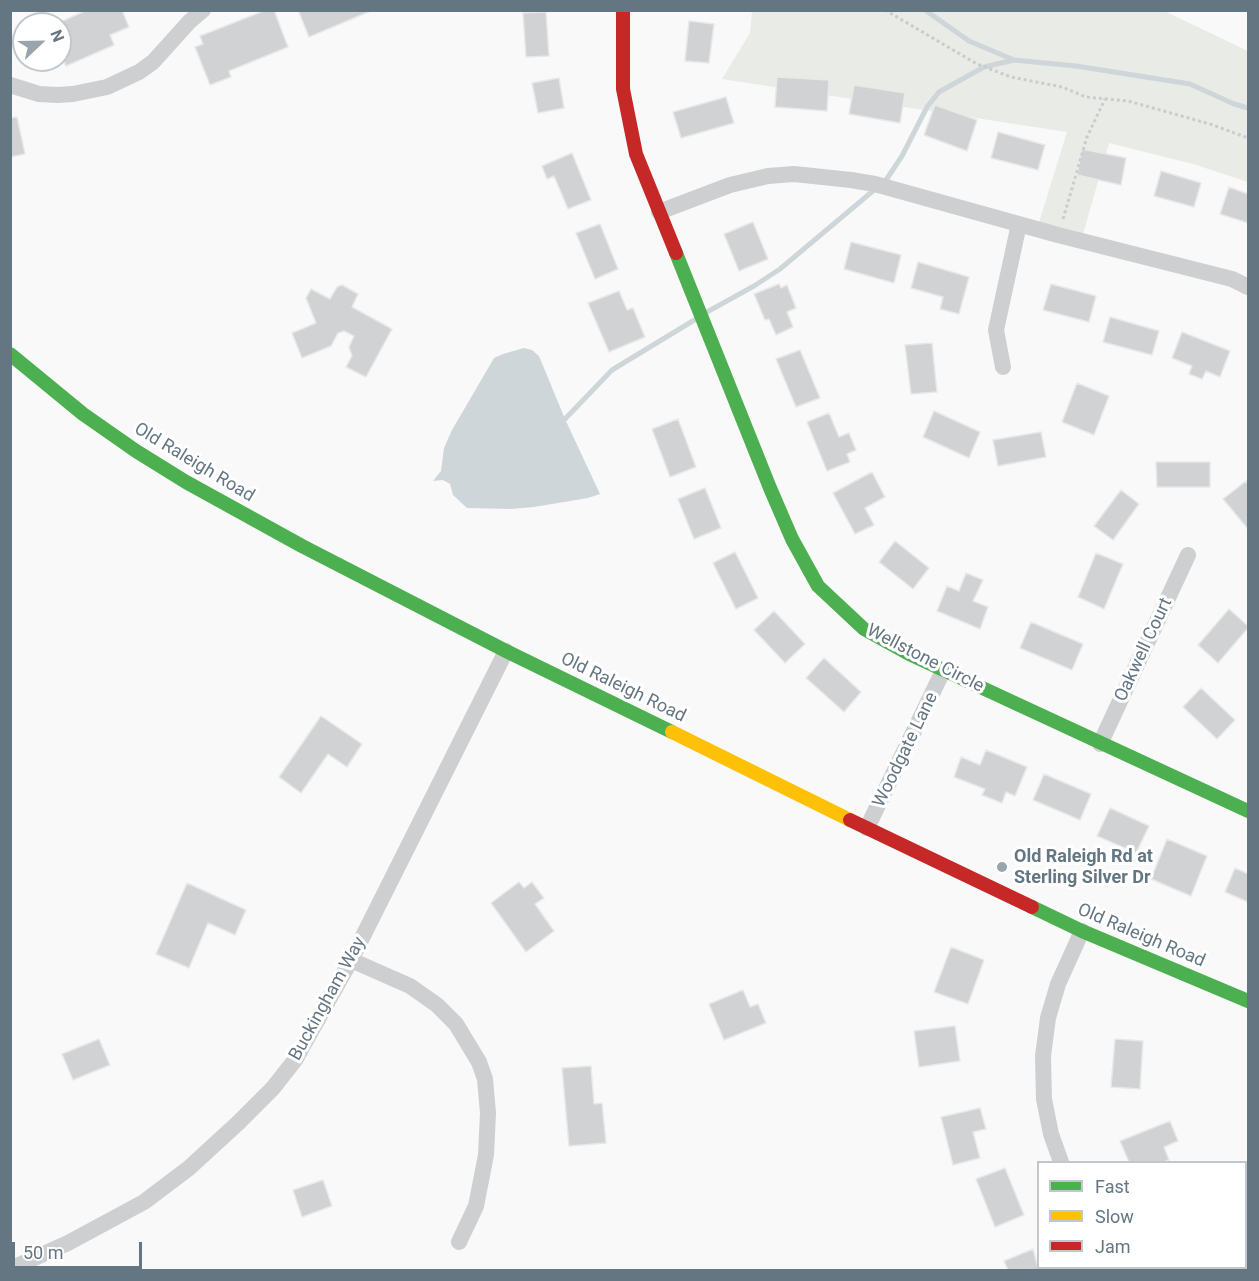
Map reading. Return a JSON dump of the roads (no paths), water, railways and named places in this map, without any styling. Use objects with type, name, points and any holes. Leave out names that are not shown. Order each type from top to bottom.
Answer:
[{"type":"main road","name":"Wellstone Circle","points":[[624,10],[623,89],[636,154],[779,509],[792,539],[818,586],[864,629],[943,671],[1248,811]]},
{"type":"main road","name":"Old Raleigh Road","points":[[10,354],[83,414],[186,482],[302,546],[506,651],[867,828],[1082,931],[1248,1001]]},
{"type":"street","points":[[10,85],[39,94],[57,95],[107,87],[139,72],[153,62],[203,10]]},
{"type":"street","points":[[659,212],[730,185],[768,176],[794,174],[875,184],[1058,235],[1232,279],[1248,287]]},
{"type":"street","points":[[1003,367],[996,330],[1019,224]]},
{"type":"street","name":"Oakwell Court","points":[[1101,744],[1188,555]]},
{"type":"street","name":"Buckingham Way","points":[[10,1269],[68,1243],[144,1202],[189,1168],[248,1113],[295,1060],[351,960],[506,651]]},
{"type":"street","name":"Woodgate Lane","points":[[867,828],[943,671]]},
{"type":"street","points":[[1061,1161],[1051,1134],[1044,1099],[1043,1056],[1048,1018],[1058,984],[1082,931]]},
{"type":"street","points":[[351,960],[410,986],[437,1005],[456,1024],[479,1062],[484,1079],[488,1113],[486,1155],[476,1206],[459,1242]]},
{"type":"waterway","points":[[925,10],[969,41],[1014,60],[1076,66],[1190,84],[1248,108]]},
{"type":"waterway","points":[[707,312],[780,269],[886,180],[902,156],[927,107],[939,92],[984,67],[1014,60]]},
{"type":"waterway","points":[[558,421],[565,419],[612,370],[696,319]]},
{"type":"place","name":"Old Raleigh Rd at Sterling Silver Dr","points":[[1002,867]]}]
